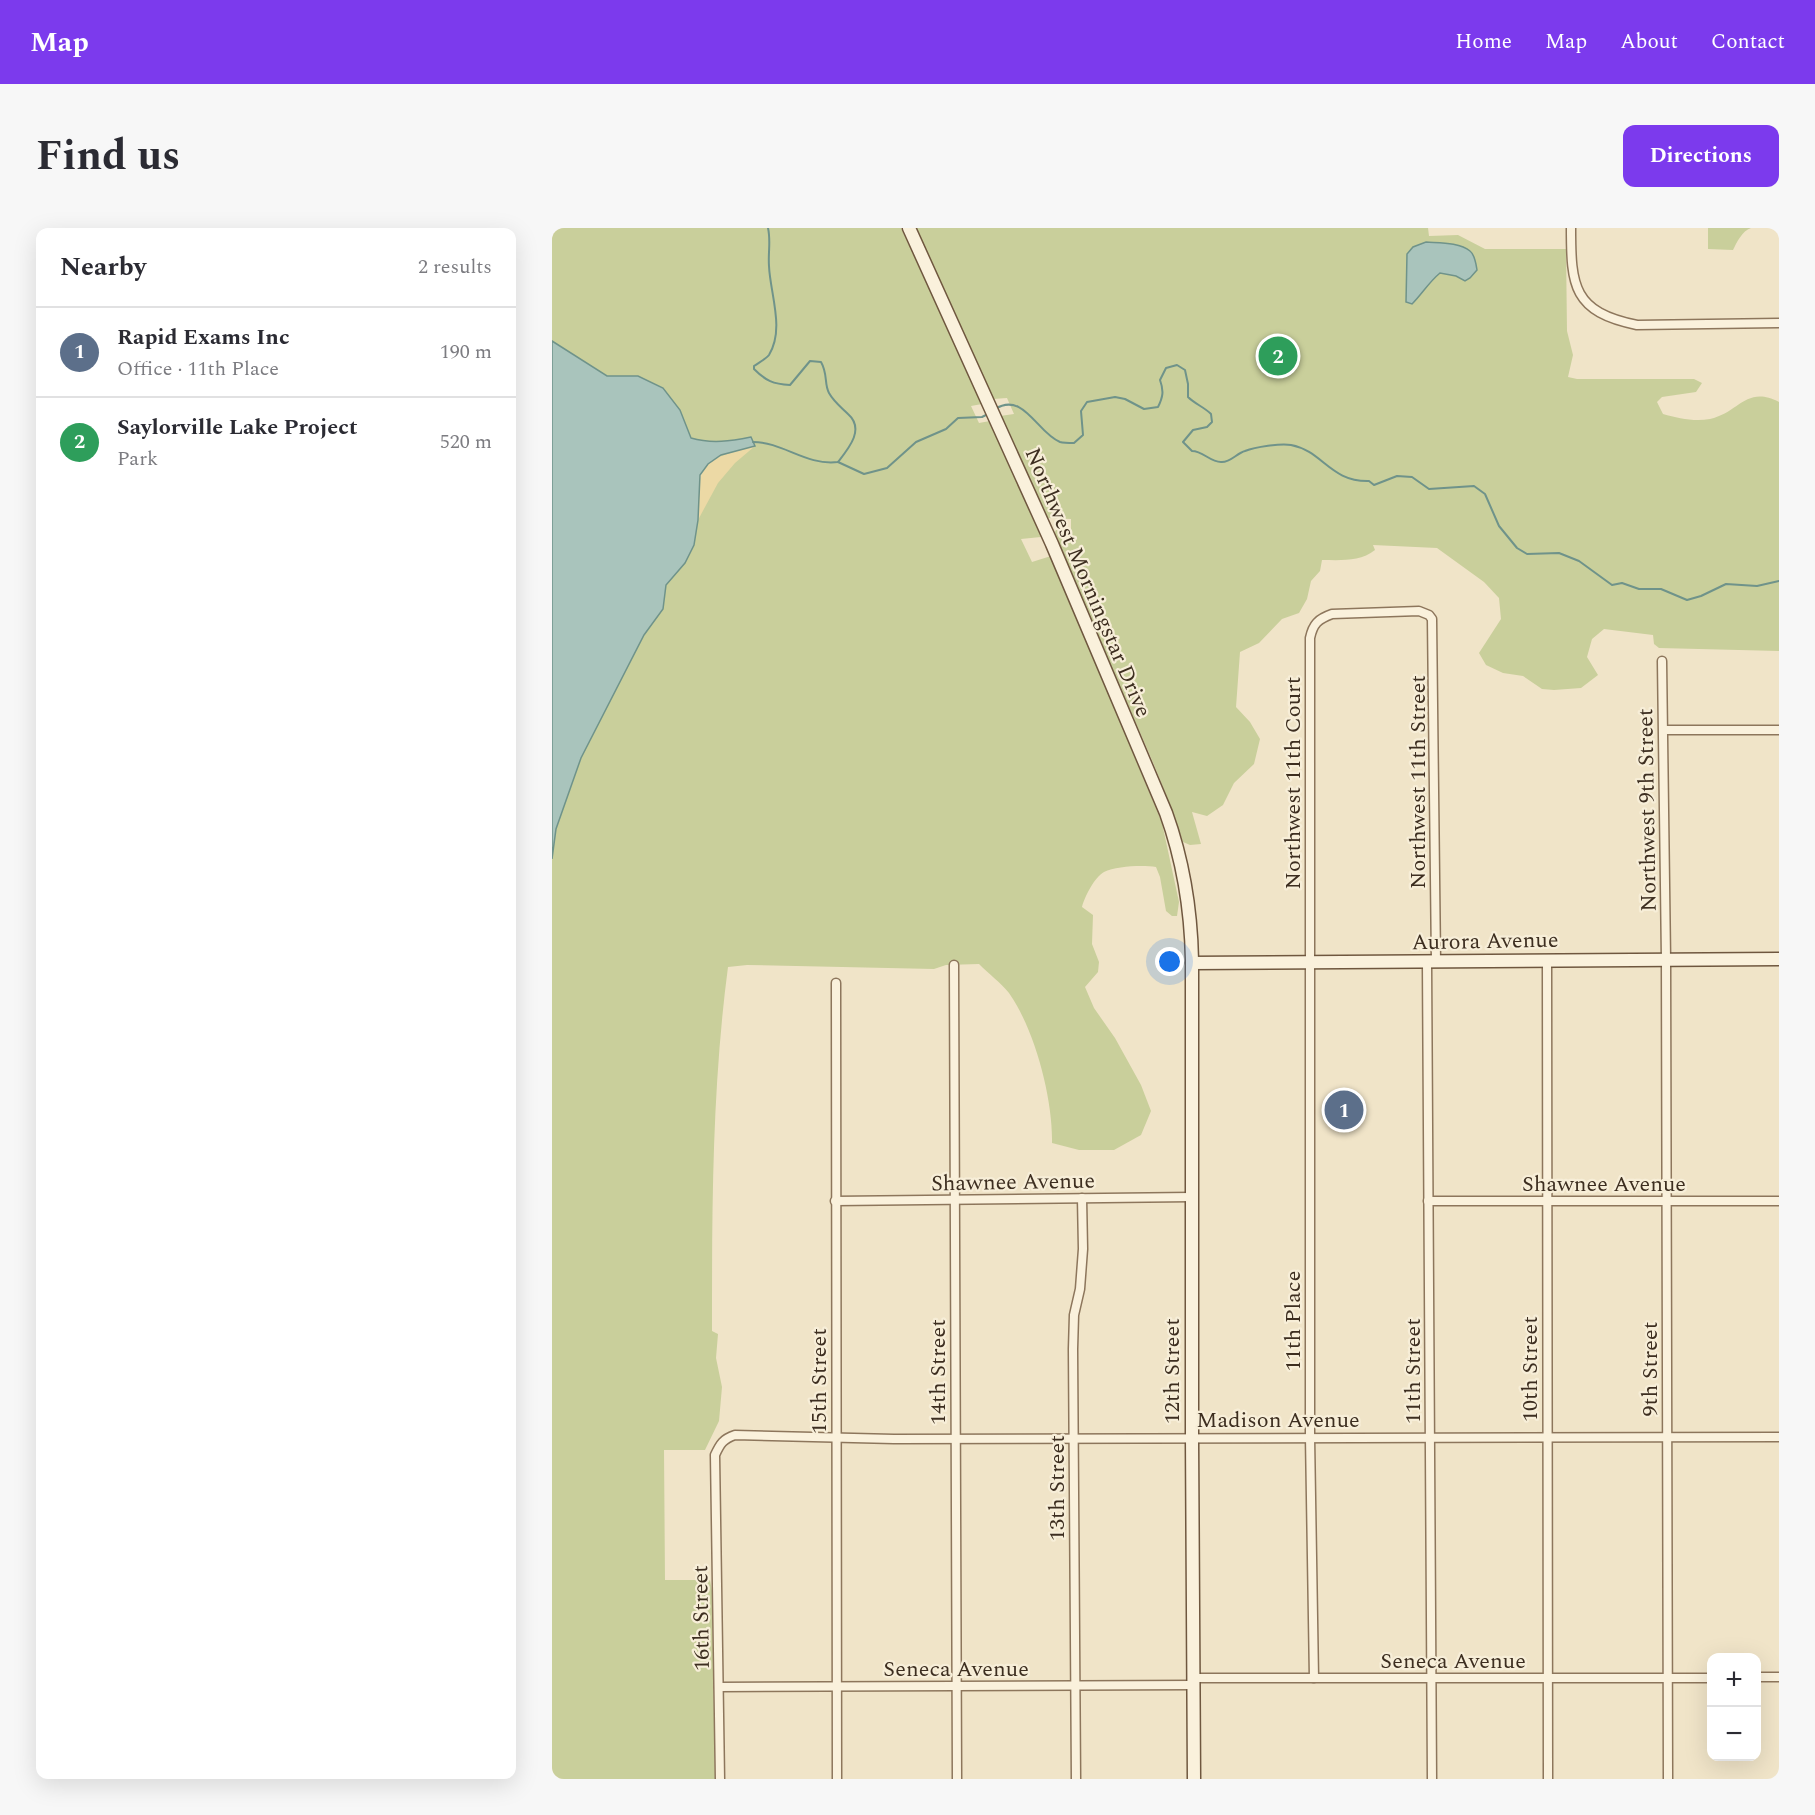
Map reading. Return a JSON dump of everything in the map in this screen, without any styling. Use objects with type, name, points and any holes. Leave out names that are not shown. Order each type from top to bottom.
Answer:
[{"type":"main road","name":"Northwest Morningstar Drive","points":[[909,228],[1054,547],[1172,829],[1185,882],[1192,936],[1192,963]]},
{"type":"main road","name":"Aurora Avenue","points":[[1192,963],[1311,964],[1779,959]]},
{"type":"main road","name":"12th Street","points":[[1192,963],[1194,1779]]},
{"type":"street","points":[[1571,228],[1573,279],[1592,308],[1619,321],[1637,325],[1779,324]]},
{"type":"street","name":"Northwest 11th Street","points":[[1332,614],[1419,611],[1429,615],[1434,625],[1431,962]]},
{"type":"street","name":"Northwest 11th Court","points":[[1311,964],[1310,639],[1316,622],[1332,614]]},
{"type":"street","name":"Northwest 9th Street","points":[[1662,661],[1666,959]]},
{"type":"street","points":[[1664,730],[1779,730]]},
{"type":"street","name":"9th Street","points":[[1666,959],[1668,1779]]},
{"type":"street","name":"10th Street","points":[[1546,960],[1548,1779]]},
{"type":"street","name":"11th Street","points":[[1431,962],[1428,1201],[1432,1779]]},
{"type":"street","name":"11th Place","points":[[1311,964],[1310,1437],[1314,1678]]},
{"type":"street","name":"14th Street","points":[[954,965],[957,1779]]},
{"type":"street","name":"15th Street","points":[[836,983],[837,1779]]},
{"type":"street","name":"Shawnee Avenue","points":[[835,1201],[1192,1197]]},
{"type":"street","name":"13th Street","points":[[1076,1779],[1074,1315],[1080,1289],[1083,1249],[1082,1198]]},
{"type":"street","name":"Shawnee Avenue","points":[[1428,1201],[1779,1201]]},
{"type":"street","name":"Madison Avenue","points":[[715,1455],[720,1444],[735,1435],[955,1438],[1779,1437]]},
{"type":"street","name":"16th Street","points":[[715,1455],[720,1779]]},
{"type":"street","points":[[1761,1677],[1779,1677]]},
{"type":"street","name":"Seneca Avenue","points":[[719,1687],[1076,1686],[1314,1678],[1707,1678]]},
{"type":"green space","points":[[552,228],[901,228],[982,404],[971,406],[979,423],[990,421],[1041,537],[1021,539],[1032,562],[1051,556],[1162,823],[1179,902],[1177,916],[1172,916],[1166,911],[1156,867],[1130,866],[1115,868],[1100,875],[1090,888],[1082,907],[1093,915],[1092,944],[1099,962],[1098,972],[1085,987],[1094,1008],[1115,1038],[1141,1085],[1151,1111],[1141,1135],[1114,1150],[1079,1150],[1052,1143],[1052,1125],[1046,1086],[1027,1026],[1009,993],[979,964],[946,965],[934,969],[747,965],[728,967],[716,1103],[713,1194],[712,1331],[718,1334],[716,1358],[722,1387],[719,1421],[705,1450],[664,1450],[665,1580],[710,1580],[712,1591],[715,1779],[552,1779],[552,859],[556,829],[581,758],[664,601],[666,585],[698,520],[698,501],[721,455],[755,446],[751,437],[728,441],[691,438],[680,410],[638,376],[607,376],[552,341]]},
{"type":"green space","points":[[915,228],[1428,228],[1429,236],[1458,235],[1485,249],[1566,249],[1567,331],[1573,355],[1568,377],[1577,379],[1694,379],[1702,383],[1696,392],[1662,397],[1657,402],[1663,414],[1686,419],[1710,419],[1720,416],[1750,398],[1768,398],[1779,402],[1779,651],[1659,648],[1654,644],[1653,635],[1604,629],[1592,639],[1587,657],[1598,675],[1581,688],[1542,689],[1523,676],[1503,673],[1486,665],[1479,653],[1501,619],[1499,598],[1484,582],[1437,548],[1373,545],[1375,550],[1363,557],[1322,560],[1320,571],[1311,581],[1307,599],[1299,613],[1282,619],[1259,643],[1240,652],[1236,707],[1250,722],[1260,739],[1254,764],[1234,783],[1223,805],[1207,816],[1192,812],[1201,844],[1190,845],[1183,842],[1154,764],[1054,534],[1056,530],[1071,529],[1071,519],[1048,518],[1000,416],[1014,414],[1007,398],[993,399]]},
{"type":"green space","points":[[1708,228],[1751,228],[1742,234],[1733,250],[1708,249]]},
{"type":"sand","points":[[755,446],[735,463],[718,483],[698,520],[699,486],[701,475],[706,467],[723,455]]},
{"type":"water","points":[[1426,242],[1466,248],[1473,255],[1477,270],[1465,281],[1456,276],[1440,273],[1412,304],[1406,302],[1407,254],[1413,247]]},
{"type":"water","points":[[552,341],[607,376],[638,376],[663,388],[680,410],[691,438],[729,441],[751,437],[755,446],[721,455],[708,464],[700,475],[698,520],[694,545],[685,563],[666,585],[663,609],[644,635],[581,758],[556,829],[552,859]]},
{"type":"waterway","points":[[753,442],[774,446],[815,461],[838,462],[850,445],[855,432],[853,420],[829,393],[821,362],[810,361],[790,385],[770,381],[754,369],[754,366],[769,355],[776,334],[769,266],[768,228]]},
{"type":"waterway","points":[[995,409],[1005,405],[1014,405],[1030,415],[1052,437],[1060,442],[1074,443],[1083,435],[1081,411],[1087,402],[1115,397],[1125,399],[1144,409],[1158,407],[1162,394],[1160,380],[1166,368],[1177,365],[1185,370],[1188,397],[1211,414],[1212,422],[1207,427],[1193,430],[1183,442],[1192,451],[1217,462],[1224,462],[1249,450],[1291,445],[1311,453],[1345,477],[1369,481],[1374,485],[1397,476],[1412,477],[1429,489],[1474,486],[1485,494],[1499,526],[1517,548],[1527,554],[1559,553],[1579,561],[1612,585],[1622,583],[1639,589],[1661,589],[1687,600],[1726,584],[1757,586],[1779,581]]},
{"type":"waterway","points":[[838,462],[864,474],[887,468],[916,442],[946,429],[958,418],[982,417],[988,414]]},
{"type":"place","name":"Saylorville Lake Project","points":[[1278,356]]},
{"type":"place","name":"Rapid Exams Inc","points":[[1344,1110]]}]
